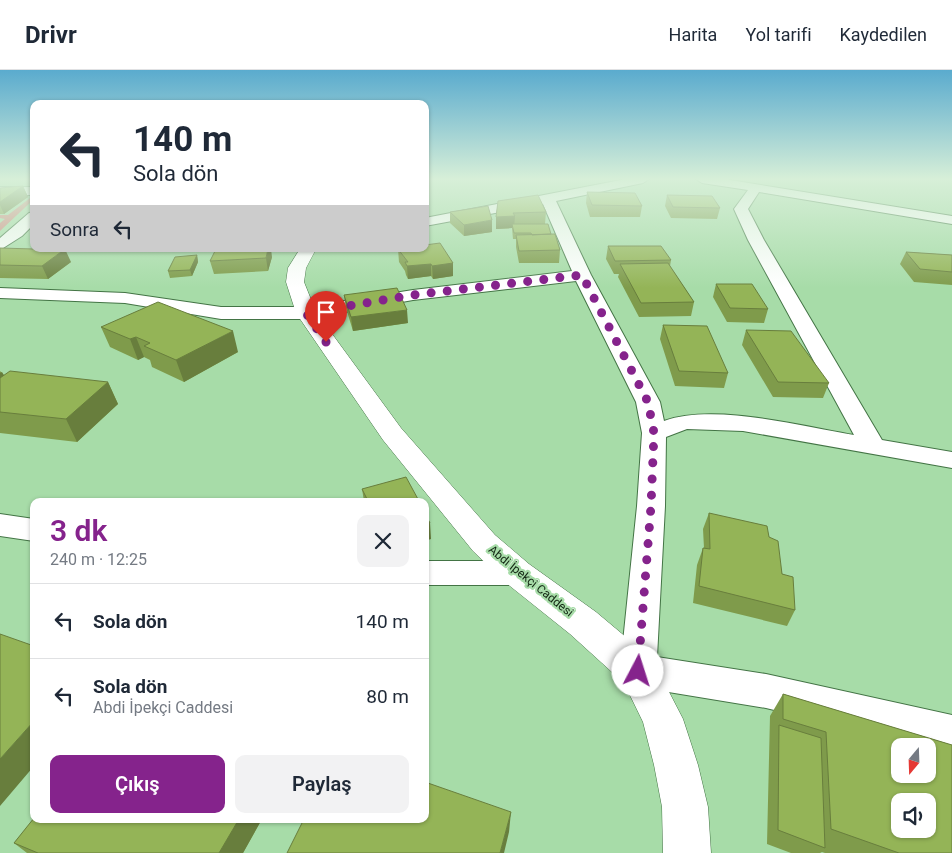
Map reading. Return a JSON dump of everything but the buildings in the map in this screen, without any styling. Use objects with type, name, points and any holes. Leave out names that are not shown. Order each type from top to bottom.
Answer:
[{"type":"street","points":[[429,221],[461,216]]},
{"type":"street","points":[[555,216],[582,275],[648,402],[654,433],[651,506],[638,671],[766,691],[952,734]]},
{"type":"street","points":[[744,216],[756,240],[872,445]]},
{"type":"street","points":[[924,216],[952,220]]},
{"type":"street","points":[[0,245],[17,233],[30,220]]},
{"type":"street","name":"Abdi İpekçi Caddesi","points":[[306,252],[297,268],[295,282],[306,313],[392,434],[484,543],[517,573],[583,623],[638,671],[663,719],[676,765],[684,807],[687,853]]},
{"type":"street","points":[[0,293],[125,298],[221,312],[306,313],[413,295],[582,275]]},
{"type":"street","points":[[654,433],[684,422],[743,424],[952,460]]},
{"type":"street","points":[[0,525],[30,529]]},
{"type":"street","points":[[429,573],[517,573]]},
{"type":"shaded area","points":[[0,216],[16,216],[0,231],[0,223],[5,219],[0,218]]},
{"type":"route","points":[[326,342],[306,313],[413,295],[582,275],[648,402],[654,433],[651,506],[638,671]]}]
